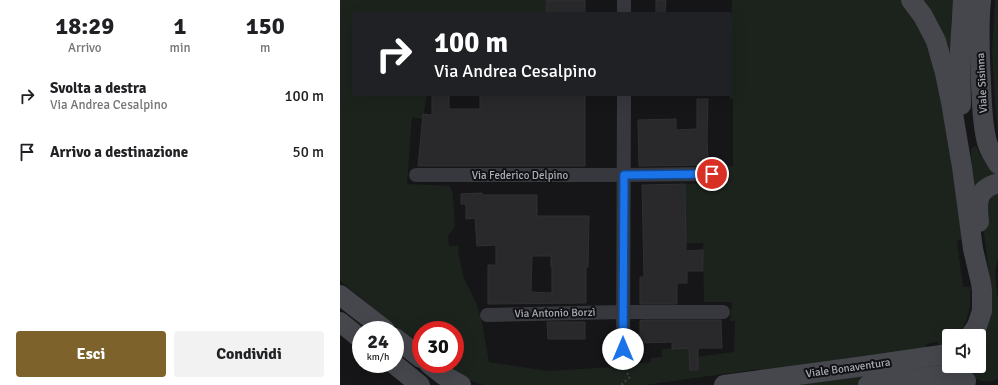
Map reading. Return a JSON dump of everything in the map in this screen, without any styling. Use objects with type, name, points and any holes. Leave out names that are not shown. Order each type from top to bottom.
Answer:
[{"type":"main road","points":[[962,0],[960,49],[962,167]]},
{"type":"main road","name":"Viale Sisinna","points":[[981,0],[980,55],[984,126],[987,142],[998,164]]},
{"type":"main road","points":[[915,4],[930,28],[941,56],[951,102],[962,167],[973,249],[981,284]]},
{"type":"main road","points":[[975,329],[982,311],[981,284],[983,248],[977,206],[981,194],[990,186],[998,183]]},
{"type":"main road","points":[[340,295],[373,321]]},
{"type":"main road","points":[[340,322],[352,332]]},
{"type":"main road","points":[[404,345],[412,351]]},
{"type":"main road","name":"Viale Bonaventura","points":[[724,385],[942,354]]},
{"type":"main road","points":[[404,372],[420,385]]},
{"type":"main road","points":[[440,373],[461,385]]},
{"type":"main road","points":[[868,385],[943,375],[965,377]]},
{"type":"street","points":[[624,0],[624,12]]},
{"type":"street","points":[[623,361],[624,96]]},
{"type":"street","name":"Via Federico Delpino","points":[[416,175],[712,174]]},
{"type":"street","name":"Via Antonio Borzì","points":[[487,314],[723,312]]},
{"type":"shaded area","points":[[340,0],[547,0],[546,12],[352,12],[352,96],[427,96],[423,119],[412,117],[407,184],[450,186],[453,194],[455,226],[448,236],[449,246],[459,246],[458,251],[463,276],[477,305],[489,362],[548,371],[614,367],[651,362],[651,358],[662,357],[662,349],[689,348],[689,358],[734,352],[735,321],[730,321],[732,302],[704,302],[703,243],[686,243],[685,184],[722,183],[722,166],[733,166],[733,99],[730,99],[730,96],[732,96],[732,0],[954,0],[951,22],[952,63],[940,75],[962,239],[957,241],[963,287],[970,287],[970,307],[966,321],[962,329],[942,329],[942,344],[939,345],[937,342],[926,344],[932,385],[762,385],[759,369],[645,385],[483,385],[456,373],[464,373],[464,321],[412,321],[412,342],[404,336],[404,321],[387,321],[364,300],[340,281]]},
{"type":"shaded area","points":[[995,0],[998,0],[998,132],[992,51]]},
{"type":"shaded area","points":[[975,146],[987,165],[996,175],[973,190],[971,149]]},
{"type":"shaded area","points":[[998,189],[998,258],[995,272],[998,300],[998,379],[994,381],[978,380],[968,373],[986,373],[986,329],[984,329],[990,316],[992,306],[981,210],[982,204]]},
{"type":"building","points":[[547,0],[585,0],[585,12],[546,12]]},
{"type":"building","points":[[656,0],[666,0],[665,12],[656,12]]},
{"type":"building","points":[[432,96],[449,96],[449,109],[480,109],[480,96],[585,96],[585,166],[418,166],[423,114],[432,115]]},
{"type":"building","points":[[697,99],[708,99],[708,165],[639,166],[638,120],[676,119],[676,130],[697,129]]},
{"type":"building","points":[[685,184],[686,251],[703,250],[703,271],[687,271],[687,283],[677,283],[677,304],[640,304],[640,277],[644,277],[642,185]]},
{"type":"building","points":[[482,193],[482,195],[537,195],[537,216],[589,216],[588,267],[586,267],[586,303],[488,304],[488,265],[496,265],[496,245],[477,246],[475,218],[466,219],[466,204],[461,204],[461,194]],"holes":[[[532,256],[551,256],[552,293],[531,292]]]},
{"type":"building","points":[[641,320],[721,320],[722,348],[698,348],[698,370],[690,370],[689,348],[672,349],[672,342],[640,343]]},
{"type":"building","points":[[547,322],[585,322],[585,339],[548,339]]},
{"type":"route","points":[[623,349],[624,175],[712,174]]}]
